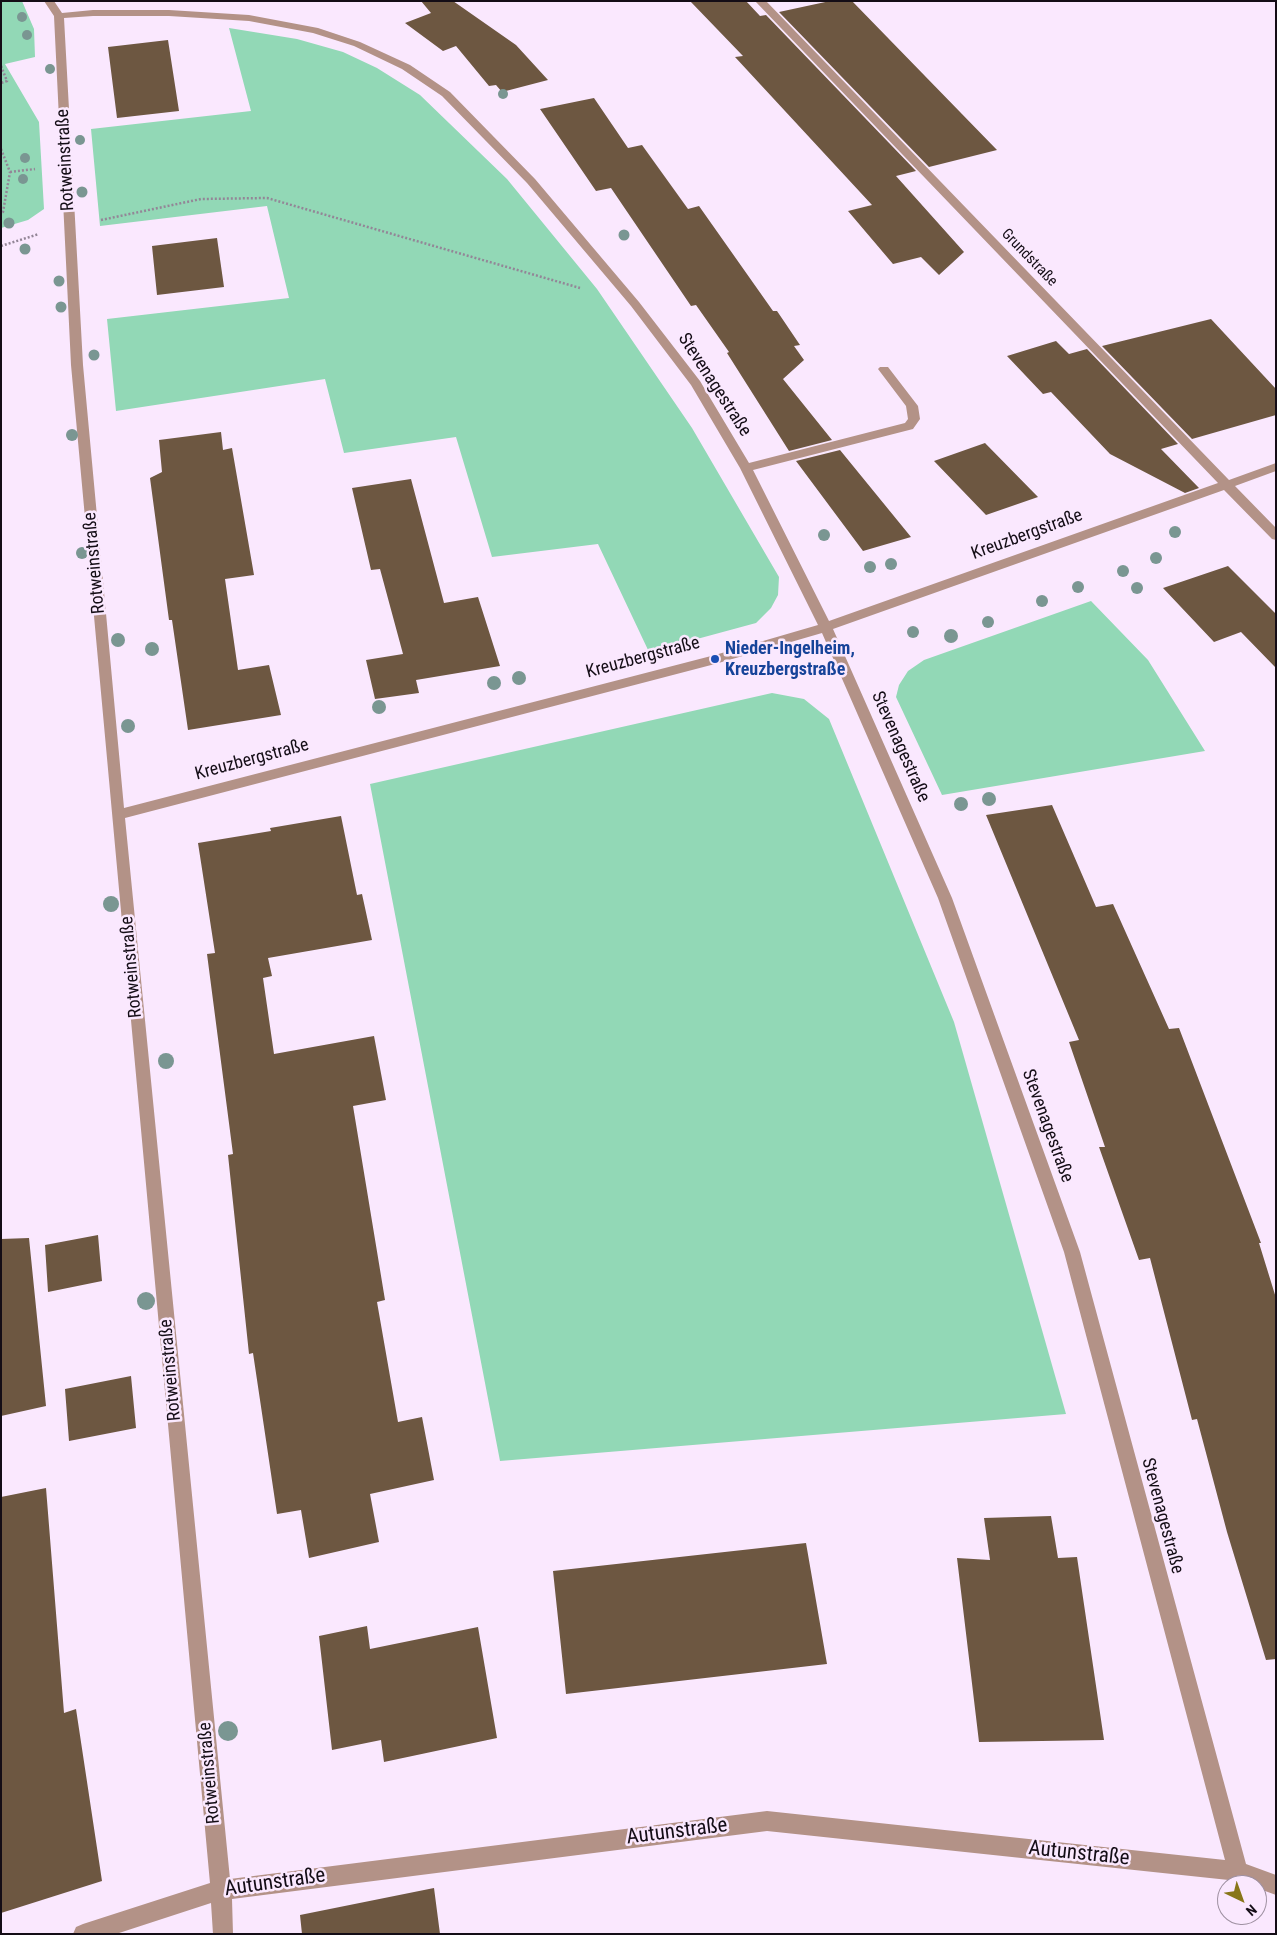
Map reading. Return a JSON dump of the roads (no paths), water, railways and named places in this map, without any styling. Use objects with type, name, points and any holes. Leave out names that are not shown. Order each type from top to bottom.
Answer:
[{"type":"street","points":[[49,1],[59,16]]},
{"type":"street","name":"Grundstraße","points":[[760,1],[1276,536]]},
{"type":"street","name":"Stevenagestraße","points":[[59,16],[93,13],[169,13],[249,18],[315,30],[357,44],[406,67],[446,94],[531,181],[635,304],[696,384],[746,468],[826,626],[945,898],[1072,1252],[1238,1871]]},
{"type":"street","name":"Rotweinstraße","points":[[59,16],[77,365],[221,1890],[223,1934]]},
{"type":"street","points":[[746,468],[909,426],[914,419],[912,406],[884,369]]},
{"type":"street","name":"Kreuzbergstraße","points":[[118,815],[715,659],[826,626],[1276,467]]},
{"type":"street","name":"Autunstraße","points":[[83,1934],[221,1890],[767,1821],[1238,1871],[1276,1885]]},
{"type":"place","name":"Nieder-Ingelheim, Kreuzbergstraße","points":[[715,659]]}]
